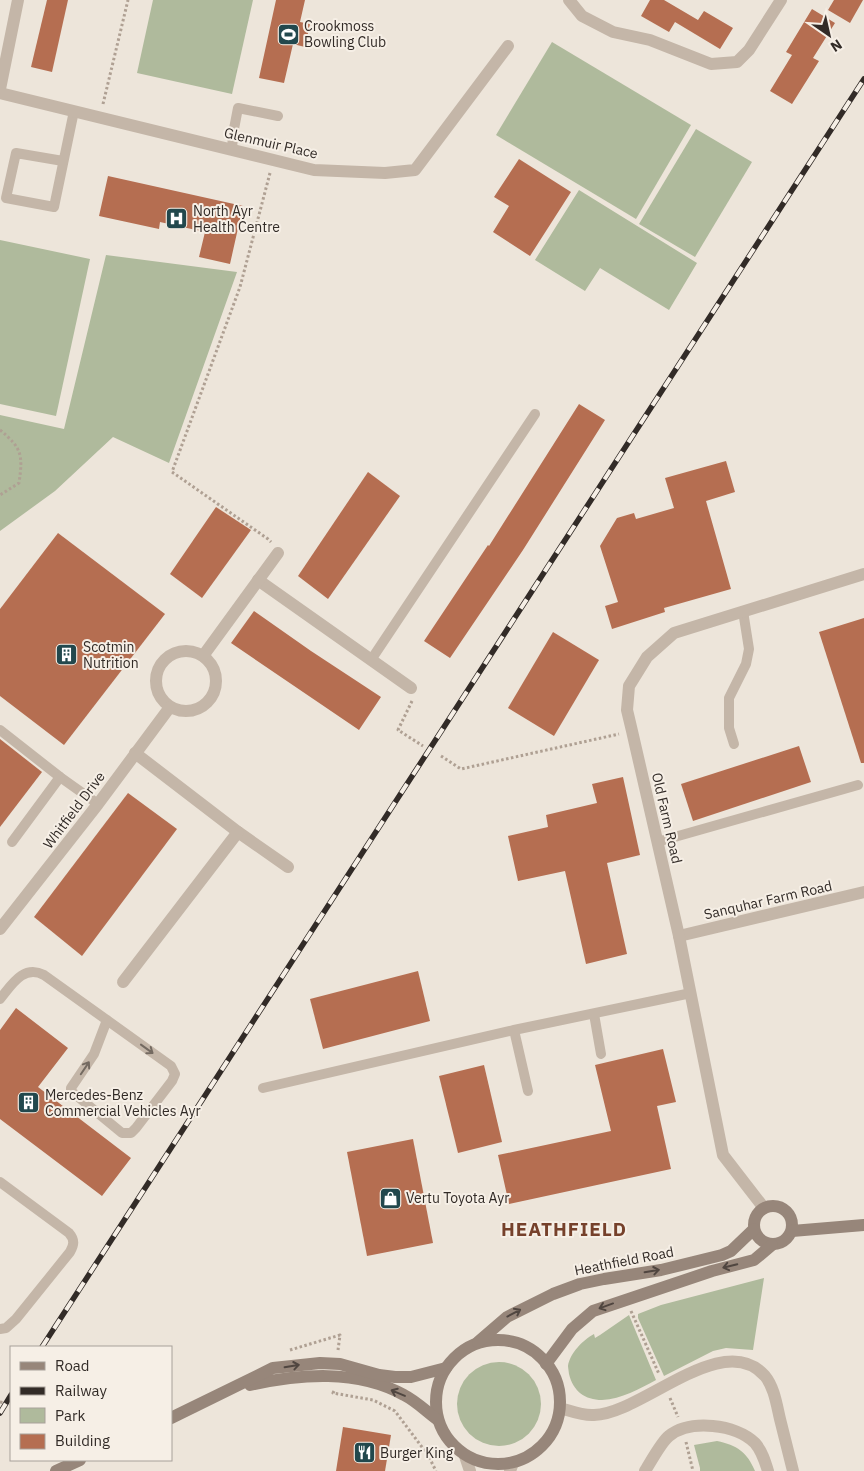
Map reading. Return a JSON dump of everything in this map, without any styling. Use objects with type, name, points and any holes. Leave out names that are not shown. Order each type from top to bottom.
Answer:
[{"type":"main road","points":[[546,1364],[572,1329],[593,1311],[712,1271],[754,1260],[772,1245],[784,1242],[792,1231],[793,1225],[788,1212],[776,1206],[764,1208],[759,1212],[754,1223],[756,1235],[760,1240],[772,1245]]},
{"type":"main road","points":[[792,1231],[864,1225]]},
{"type":"main road","name":"Heathfield Road","points":[[476,1344],[507,1317],[553,1294],[580,1284],[661,1270],[722,1255],[731,1251],[754,1229]]},
{"type":"main road","points":[[493,1340],[508,1340],[524,1345],[540,1356],[553,1372],[560,1390],[560,1408],[555,1428],[543,1446],[511,1467],[479,1462],[465,1456],[454,1447],[444,1434],[438,1420],[435,1404],[438,1384],[446,1368],[462,1351],[476,1344],[493,1340]]},
{"type":"main road","points":[[172,1418],[273,1368],[320,1362],[336,1370],[404,1395],[438,1420]]},
{"type":"main road","points":[[336,1370],[411,1377],[446,1368]]},
{"type":"main road","points":[[56,1471],[78,1461]]},
{"type":"street","points":[[0,89],[18,0]]},
{"type":"street","points":[[570,0],[582,16],[613,32],[650,40],[711,64],[737,62],[749,50],[781,0]]},
{"type":"street","name":"Glenmuir Place","points":[[0,93],[314,170],[385,173],[415,170],[508,46]]},
{"type":"street","points":[[203,656],[278,554]]},
{"type":"street","name":"Old Farm Road","points":[[764,1208],[723,1155],[679,936],[627,710],[629,686],[647,656],[674,633],[864,574]]},
{"type":"street","points":[[258,580],[411,688]]},
{"type":"street","points":[[189,651],[203,656],[211,664],[216,678],[216,688],[211,698],[199,709],[188,712],[170,707],[162,700],[157,690],[156,679],[158,669],[169,656],[178,652],[189,651]]},
{"type":"street","name":"Whitfield Drive","points":[[0,929],[98,804],[170,707]]},
{"type":"street","points":[[135,753],[238,832],[288,867]]},
{"type":"street","points":[[123,982],[238,832]]},
{"type":"street","name":"Sanquhar Farm Road","points":[[679,936],[864,892]]},
{"type":"street","points":[[560,1408],[594,1416],[615,1411],[702,1368],[725,1362],[741,1362],[752,1366],[765,1376],[772,1390],[793,1471]]},
{"type":"street","points":[[645,1471],[668,1436],[695,1425],[718,1427],[742,1433],[755,1444],[763,1456],[768,1471]]},
{"type":"street","points":[[465,1456],[470,1471]]},
{"type":"lane","points":[[232,150],[238,108],[278,116]]},
{"type":"lane","points":[[64,161],[16,153],[6,198],[54,206],[64,161],[74,112]]},
{"type":"lane","points":[[371,660],[535,414]]},
{"type":"lane","points":[[734,744],[729,728],[730,698],[746,664],[750,649],[743,611]]},
{"type":"lane","points":[[0,730],[98,804]]},
{"type":"lane","points":[[12,842],[60,777]]},
{"type":"lane","points":[[656,842],[858,785]]},
{"type":"lane","points":[[0,999],[18,977],[24,973],[36,972],[44,975],[107,1020],[171,1066],[174,1071],[172,1081],[136,1128],[130,1133],[122,1133],[71,1091],[71,1088],[94,1054],[107,1020]]},
{"type":"lane","points":[[263,1088],[514,1030],[691,993]]},
{"type":"lane","points":[[594,1014],[600,1054]]},
{"type":"lane","points":[[514,1030],[528,1091]]},
{"type":"lane","points":[[0,1182],[69,1233],[73,1237],[74,1242],[70,1252],[16,1319],[6,1328],[0,1329]]},
{"type":"path","points":[[100,118],[128,0]]},
{"type":"path","points":[[274,160],[240,287],[172,472],[268,539],[278,554]]},
{"type":"path","points":[[0,430],[13,440],[22,460],[19,483],[0,495]]},
{"type":"path","points":[[411,688],[413,700],[398,730],[423,746]]},
{"type":"path","points":[[441,756],[461,769],[632,731]]},
{"type":"path","points":[[340,1335],[333,1393],[373,1400],[395,1411],[428,1455],[436,1471]]},
{"type":"green space","points":[[153,0],[253,0],[232,94],[137,73]]},
{"type":"green space","points":[[552,42],[691,125],[636,219],[496,135]]},
{"type":"green space","points":[[696,129],[752,162],[695,257],[639,224]]},
{"type":"green space","points":[[579,190],[697,263],[669,310],[600,268],[585,291],[535,260]]},
{"type":"green space","points":[[0,240],[90,259],[56,416],[0,404]]},
{"type":"green space","points":[[106,255],[237,272],[169,463],[113,437],[55,491],[0,531],[0,415],[64,429]]},
{"type":"green space","points":[[764,1278],[753,1350],[726,1348],[713,1351],[664,1376],[638,1318],[638,1314],[661,1305]]},
{"type":"green space","points":[[629,1315],[656,1380],[616,1398],[596,1400],[585,1396],[577,1390],[571,1380],[568,1366],[571,1356],[581,1343],[594,1334],[595,1338]]},
{"type":"green space","points":[[499,1362],[515,1365],[529,1374],[538,1388],[541,1404],[538,1420],[529,1434],[515,1443],[499,1446],[483,1443],[469,1434],[460,1420],[457,1404],[460,1388],[469,1374],[483,1365]]},
{"type":"green space","points":[[717,1441],[741,1450],[755,1471],[700,1471],[694,1445]]},
{"type":"building","points":[[47,0],[68,0],[52,72],[31,67]]},
{"type":"building","name":"Crookmoss Bowling Club","points":[[276,0],[305,0],[300,22],[310,24],[305,47],[293,44],[284,83],[259,78]]},
{"type":"building","points":[[650,0],[664,0],[698,20],[704,11],[733,28],[720,49],[675,22],[669,32],[641,16]]},
{"type":"building","points":[[834,0],[863,0],[850,23],[828,10]]},
{"type":"building","points":[[812,9],[835,23],[813,58],[819,61],[792,104],[770,91],[792,55],[786,52]]},
{"type":"building","points":[[519,159],[571,192],[530,256],[493,232],[509,206],[494,197]]},
{"type":"building","name":"North Ayr Health Centre","points":[[108,176],[243,206],[230,264],[199,257],[205,232],[160,222],[159,229],[99,216]]},
{"type":"building","points":[[579,404],[605,420],[523,550],[450,658],[424,641],[489,546]]},
{"type":"building","points":[[726,461],[735,492],[706,501],[731,589],[664,608],[665,612],[612,629],[605,606],[618,602],[600,546],[617,518],[634,513],[636,519],[674,508],[665,478]]},
{"type":"building","points":[[368,472],[400,496],[328,599],[298,576]]},
{"type":"building","points":[[216,507],[251,530],[202,598],[170,574]]},
{"type":"building","name":"Scotmin Nutrition","points":[[58,533],[165,614],[64,745],[0,696],[0,609]]},
{"type":"building","points":[[254,611],[381,697],[359,730],[231,643]]},
{"type":"building","points":[[864,618],[864,763],[861,763],[819,632]]},
{"type":"building","points":[[553,632],[599,660],[554,736],[508,708]]},
{"type":"building","points":[[0,739],[42,772],[0,827]]},
{"type":"building","points":[[799,746],[811,782],[693,821],[681,784]]},
{"type":"building","points":[[623,777],[640,855],[607,863],[627,954],[586,964],[565,871],[518,881],[508,836],[548,827],[546,815],[597,803],[592,784]]},
{"type":"building","points":[[128,793],[177,829],[82,956],[34,917]]},
{"type":"building","points":[[418,971],[430,1021],[323,1049],[310,999]]},
{"type":"building","name":"Mercedes-Benz Commercial Vehicles Ayr","points":[[16,1008],[68,1048],[38,1087],[131,1158],[102,1196],[0,1119],[0,1030]]},
{"type":"building","points":[[663,1049],[676,1102],[657,1106],[671,1169],[509,1204],[498,1155],[611,1131],[595,1065]]},
{"type":"building","points":[[484,1065],[502,1142],[458,1153],[439,1076]]},
{"type":"building","name":"Vertu Toyota Ayr","points":[[413,1139],[433,1243],[367,1256],[347,1152]]},
{"type":"building","name":"Burger King","points":[[343,1427],[391,1435],[385,1471],[336,1471]]},
{"type":"railway","points":[[43,1346],[864,79]]},
{"type":"railway","points":[[0,1413],[10,1397]]},
{"type":"place","name":"Crookmoss Bowling Club","points":[[288,34]]},
{"type":"place","name":"North Ayr Health Centre","points":[[177,219]]},
{"type":"place","name":"Scotmin Nutrition","points":[[67,655]]},
{"type":"place","name":"Mercedes-Benz Commercial Vehicles Ayr","points":[[29,1103]]},
{"type":"place","name":"Vertu Toyota Ayr","points":[[390,1198]]},
{"type":"place","name":"Burger King","points":[[364,1453]]},
{"type":"district","name":"HEATHFIELD","points":[[564,1229]]}]
